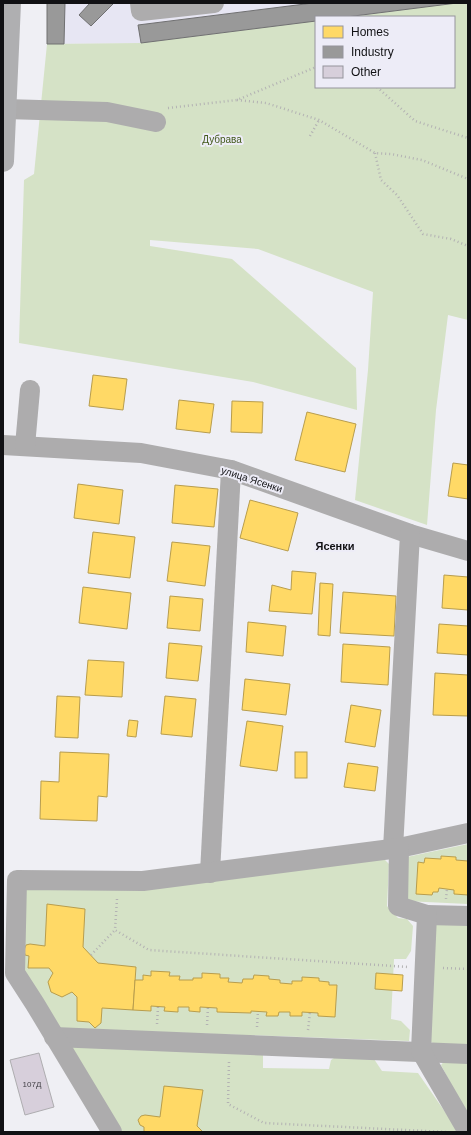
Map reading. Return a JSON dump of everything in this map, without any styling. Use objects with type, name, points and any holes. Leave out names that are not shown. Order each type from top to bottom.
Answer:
[{"type":"main road","points":[[3,161],[10,3]]},
{"type":"street","points":[[140,3],[141,11],[214,3]]},
{"type":"street","points":[[5,109],[107,112],[149,120]]},
{"type":"street","points":[[25,446],[30,390]]},
{"type":"street","name":"улица Ясенки","points":[[3,445],[141,453],[231,470],[410,534],[468,551]]},
{"type":"street","points":[[210,873],[231,470]]},
{"type":"street","points":[[410,534],[396,849],[398,906],[427,915],[468,916]]},
{"type":"street","points":[[112,1132],[15,973],[18,880],[143,881],[396,849],[468,833]]},
{"type":"street","points":[[427,915],[421,1051],[468,1132]]},
{"type":"street","points":[[54,1036],[468,1054]]},
{"type":"path","points":[[237,100],[315,67]]},
{"type":"path","points":[[378,88],[415,121],[468,138]]},
{"type":"path","points":[[149,120],[150,111],[237,100],[266,103],[319,120],[375,153],[391,154],[422,160],[468,179]]},
{"type":"path","points":[[310,136],[319,120]]},
{"type":"path","points":[[375,153],[381,180],[397,195],[423,234],[451,239],[468,246]]},
{"type":"path","points":[[91,955],[115,930],[119,880]]},
{"type":"path","points":[[115,930],[149,950],[424,968],[468,969]]},
{"type":"path","points":[[230,1043],[228,1104],[264,1123],[449,1132]]},
{"type":"shaded area","points":[[47,3],[457,3],[354,16],[315,16],[315,21],[141,43],[47,44]]},
{"type":"green space","name":"Дубрава","points":[[457,3],[468,3],[468,320],[448,315],[436,410],[427,525],[355,500],[368,370],[373,292],[258,249],[150,240],[150,246],[232,259],[356,368],[357,410],[253,382],[19,343],[24,180],[34,174],[47,44],[141,43],[315,21],[315,88],[455,88],[455,16],[354,16]]},
{"type":"green space","points":[[468,844],[468,904],[405,901],[407,857]]},
{"type":"green space","points":[[381,856],[389,864],[387,906],[398,918],[407,919],[413,926],[411,951],[406,959],[394,959],[391,1019],[401,1021],[410,1030],[409,1041],[54,1028],[20,972],[22,889]]},
{"type":"green space","points":[[468,922],[468,1045],[433,1043],[425,1039],[433,923]]},
{"type":"green space","points":[[63,1046],[263,1053],[263,1068],[329,1069],[331,1060],[340,1054],[372,1056],[382,1071],[418,1073],[459,1132],[120,1132]]},
{"type":"green space","points":[[446,1059],[468,1060],[468,1116],[441,1065]]},
{"type":"building: Homes","points":[[93,375],[127,379],[123,410],[89,406]]},
{"type":"building: Homes","points":[[179,400],[214,404],[210,433],[176,429]]},
{"type":"building: Homes","points":[[232,401],[263,402],[262,433],[231,432]]},
{"type":"building: Homes","points":[[307,412],[356,424],[345,472],[295,460]]},
{"type":"building: Homes","points":[[453,463],[468,465],[468,499],[448,496]]},
{"type":"building: Homes","points":[[78,484],[123,490],[119,524],[74,518]]},
{"type":"building: Homes","points":[[175,485],[218,489],[214,527],[172,523]]},
{"type":"building: Homes","points":[[250,500],[298,513],[288,551],[240,538]]},
{"type":"building: Homes","points":[[93,532],[135,537],[130,578],[88,573]]},
{"type":"building: Homes","points":[[172,542],[210,546],[205,586],[167,581]]},
{"type":"building: Homes","points":[[292,571],[316,573],[312,614],[269,611],[272,585],[291,590]]},
{"type":"building: Homes","points":[[444,575],[468,577],[468,610],[442,608]]},
{"type":"building: Homes","points":[[320,583],[333,584],[330,636],[318,635]]},
{"type":"building: Homes","points":[[83,587],[131,593],[127,629],[79,623]]},
{"type":"building: Homes","points":[[343,592],[396,596],[394,636],[340,633]]},
{"type":"building: Homes","points":[[170,596],[203,599],[200,631],[167,628]]},
{"type":"building: Homes","points":[[248,622],[286,626],[283,656],[246,652]]},
{"type":"building: Homes","points":[[439,624],[468,626],[468,655],[437,653]]},
{"type":"building: Homes","points":[[169,643],[202,646],[198,681],[166,678]]},
{"type":"building: Homes","points":[[343,644],[390,647],[388,685],[341,682]]},
{"type":"building: Homes","points":[[88,660],[124,662],[122,697],[85,695]]},
{"type":"building: Homes","points":[[435,673],[468,675],[468,716],[433,715]]},
{"type":"building: Homes","points":[[245,679],[290,684],[286,715],[242,710]]},
{"type":"building: Homes","points":[[57,696],[80,697],[78,738],[55,737]]},
{"type":"building: Homes","points":[[165,696],[196,699],[192,737],[161,734]]},
{"type":"building: Homes","points":[[351,705],[381,710],[375,747],[345,742]]},
{"type":"building: Homes","points":[[129,720],[138,721],[136,737],[127,736]]},
{"type":"building: Homes","points":[[247,721],[283,726],[277,771],[240,766]]},
{"type":"building: Homes","points":[[60,752],[109,754],[107,797],[98,796],[97,821],[40,819],[41,781],[59,782]]},
{"type":"building: Homes","points":[[295,752],[307,752],[307,778],[295,778]]},
{"type":"building: Homes","points":[[348,763],[378,767],[375,791],[344,787]]},
{"type":"building: Homes","points":[[441,856],[456,857],[456,860],[468,861],[468,895],[454,894],[454,890],[439,888],[438,892],[433,892],[432,895],[416,894],[418,862],[424,863],[425,858],[441,859]]},
{"type":"building: Homes","points":[[47,904],[85,909],[83,947],[98,963],[136,967],[133,1010],[102,1008],[101,1023],[95,1028],[89,1022],[77,1021],[77,997],[72,992],[62,997],[51,992],[48,982],[53,973],[49,968],[28,968],[29,956],[25,955],[24,950],[26,945],[30,944],[45,946]]},
{"type":"building: Homes","points":[[151,971],[170,972],[169,976],[180,976],[179,980],[193,980],[193,978],[202,978],[202,973],[220,974],[220,978],[229,978],[228,982],[242,983],[243,979],[253,979],[254,975],[269,976],[269,979],[280,980],[280,983],[292,984],[292,981],[302,981],[302,977],[319,978],[319,981],[329,982],[329,985],[337,985],[335,1017],[318,1016],[318,1013],[302,1012],[302,1016],[290,1016],[290,1012],[279,1012],[278,1016],[266,1016],[267,1012],[217,1012],[217,1008],[200,1007],[200,1012],[189,1011],[189,1007],[178,1007],[178,1012],[164,1011],[165,1007],[151,1006],[151,1011],[133,1010],[135,980],[143,980],[143,975],[151,976]]},
{"type":"building: Homes","points":[[376,973],[403,975],[402,991],[375,989]]},
{"type":"building: Homes","points":[[164,1086],[203,1090],[197,1126],[203,1132],[144,1132],[144,1127],[140,1125],[138,1120],[141,1116],[145,1115],[160,1117]]},
{"type":"building: Industry","points":[[47,3],[65,3],[64,44],[47,44]]},
{"type":"building: Industry","points":[[90,3],[114,3],[91,26],[79,15]]},
{"type":"building: Industry","points":[[313,3],[457,3],[354,16],[315,16],[315,21],[141,43],[138,25]]},
{"type":"building: Other","points":[[39,1053],[54,1107],[25,1115],[10,1060]]},
{"type":"district","name":"Ясенки","points":[[335,546]]}]
